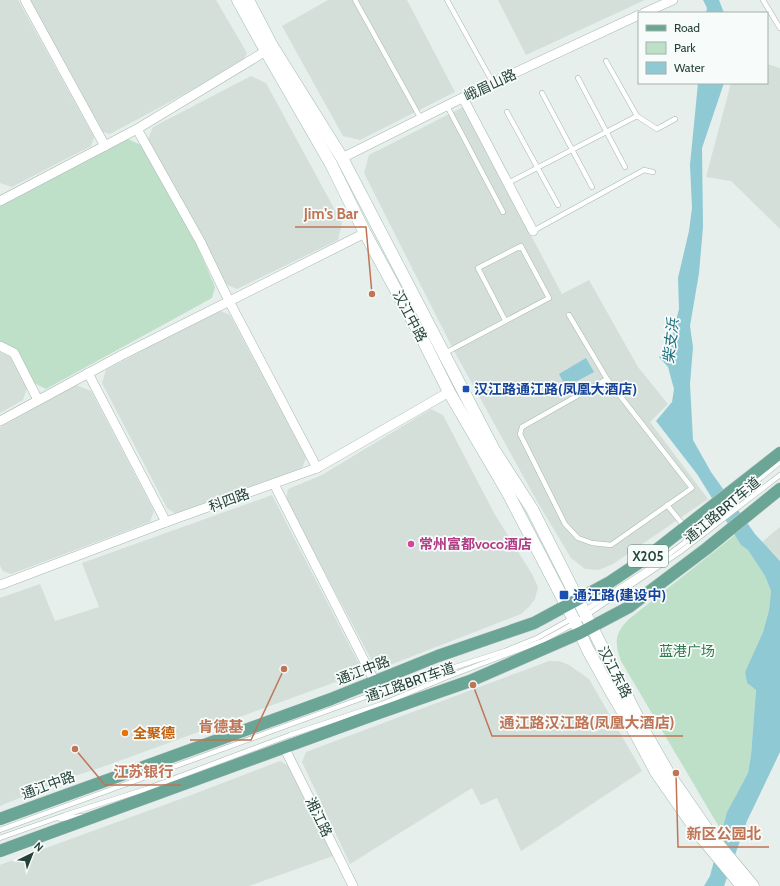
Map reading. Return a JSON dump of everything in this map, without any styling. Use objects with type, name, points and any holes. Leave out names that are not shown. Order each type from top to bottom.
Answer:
[{"type":"main road","name":"汉江中路","points":[[238,0],[331,164],[365,233],[421,336],[448,392],[508,493],[576,625]]},
{"type":"main road","name":"汉江中路","points":[[248,0],[272,46],[342,158],[385,238],[443,354],[494,450],[532,509],[585,613]]},
{"type":"main road","name":"X205","points":[[716,509],[780,453]]},
{"type":"main road","name":"X205","points":[[592,627],[629,607],[780,489]]},
{"type":"main road","name":"通江中路","points":[[0,819],[375,682],[438,656],[534,624],[610,582],[646,558],[685,528],[716,509]]},
{"type":"main road","name":"汉江东路","points":[[585,613],[646,734],[670,776],[714,846]]},
{"type":"main road","name":"汉江东路","points":[[576,625],[656,772],[740,879],[753,886]]},
{"type":"main road","points":[[0,851],[470,680],[576,625],[592,627]]},
{"type":"street","points":[[25,0],[105,146]]},
{"type":"street","points":[[646,12],[673,0]]},
{"type":"street","name":"峨眉山路","points":[[342,158],[492,84],[638,16]]},
{"type":"street","points":[[0,201],[137,129],[266,51]]},
{"type":"street","points":[[463,98],[533,231]]},
{"type":"street","points":[[137,129],[200,241],[229,301],[317,468]]},
{"type":"street","points":[[0,421],[88,373],[365,233]]},
{"type":"street","points":[[0,346],[14,353],[38,400]]},
{"type":"street","points":[[88,373],[166,522]]},
{"type":"street","name":"科四路","points":[[1,582],[317,468],[448,392]]},
{"type":"street","points":[[274,484],[375,682]]},
{"type":"street","name":"湘江路","points":[[284,747],[353,886]]},
{"type":"lane","points":[[355,0],[421,119]]},
{"type":"lane","points":[[447,0],[492,84]]},
{"type":"lane","points":[[763,0],[780,28]]},
{"type":"lane","points":[[606,61],[637,116],[657,129],[675,119]]},
{"type":"lane","points":[[578,78],[625,167]]},
{"type":"lane","points":[[542,93],[592,187]]},
{"type":"lane","points":[[446,106],[503,212]]},
{"type":"lane","points":[[507,112],[558,205]]},
{"type":"lane","points":[[508,183],[637,116]]},
{"type":"lane","points":[[533,231],[644,170],[653,172]]},
{"type":"lane","points":[[443,354],[549,298],[521,246],[478,268],[505,320]]},
{"type":"lane","points":[[569,315],[608,379],[692,488],[611,545],[592,543],[578,538],[565,524],[520,434],[522,427],[608,379]]},
{"type":"lane","name":"通江路BRT车道","points":[[736,492],[780,462]]},
{"type":"lane","name":"通江路BRT车道","points":[[585,613],[680,552],[780,475]]},
{"type":"lane","points":[[667,505],[685,528]]},
{"type":"lane","name":"通江路BRT车道","points":[[0,838],[146,789],[290,735],[382,704],[447,677],[542,641],[576,625],[585,613],[684,543],[716,509]]},
{"type":"lane","name":"通江路BRT车道","points":[[0,830],[390,688],[505,651],[537,638],[576,625]]},
{"type":"lane","points":[[284,747],[382,704]]},
{"type":"lane","points":[[50,820],[107,812]]},
{"type":"shaded area","points":[[0,0],[18,0],[94,137],[91,146],[12,187],[0,183]]},
{"type":"shaded area","points":[[30,0],[216,0],[247,53],[242,63],[110,134],[103,132]]},
{"type":"shaded area","points":[[328,0],[407,0],[455,92],[360,140],[343,136],[282,26]]},
{"type":"shaded area","points":[[498,0],[645,0],[526,55]]},
{"type":"shaded area","points":[[768,64],[780,68],[780,229],[731,181],[706,177],[731,84],[768,84]]},
{"type":"shaded area","points":[[251,76],[266,83],[342,223],[338,240],[237,289],[225,284],[148,139],[153,127]]},
{"type":"shaded area","points":[[463,107],[562,294],[589,280],[638,367],[668,404],[650,422],[708,499],[613,564],[599,570],[585,569],[571,558],[538,503],[453,349],[364,173],[369,155]]},
{"type":"shaded area","points":[[218,310],[230,315],[306,458],[302,468],[176,514],[167,508],[102,383],[106,370]]},
{"type":"shaded area","points":[[0,352],[10,357],[27,388],[23,400],[0,413]]},
{"type":"shaded area","points":[[76,385],[91,391],[154,511],[150,522],[11,574],[3,571],[0,566],[0,427]]},
{"type":"shaded area","name":"常州富都voco酒店","points":[[431,409],[443,415],[494,513],[532,574],[538,587],[535,599],[521,614],[382,668],[373,663],[286,499],[288,489],[322,475]]},
{"type":"shaded area","points":[[272,495],[359,664],[355,675],[60,781],[0,806],[0,598],[40,584],[55,621],[99,607],[82,563]]},
{"type":"shaded area","points":[[780,527],[780,560],[762,542]]},
{"type":"shaded area","points":[[549,661],[559,661],[569,665],[589,679],[642,771],[521,851],[497,798],[481,805],[472,788],[350,864],[302,762],[306,752]]},
{"type":"shaded area","points":[[280,761],[289,766],[333,856],[249,886],[0,886],[0,865],[2,864]]},
{"type":"green space","points":[[128,139],[141,145],[195,241],[215,287],[212,298],[46,389],[34,383],[0,342],[0,206]]},
{"type":"green space","name":"蓝港广场","points":[[735,535],[741,545],[748,550],[765,576],[771,591],[769,610],[763,632],[745,672],[747,683],[756,690],[751,755],[748,773],[727,812],[722,832],[621,661],[617,648],[617,638],[618,633],[629,619]]},
{"type":"water","points":[[703,0],[719,0],[724,12],[706,12],[707,8]]},
{"type":"water","name":"柴支浜","points":[[698,84],[724,84],[702,148],[703,227],[699,273],[690,326],[693,347],[690,384],[693,440],[711,472],[755,534],[780,561],[780,752],[747,821],[724,886],[704,886],[710,876],[727,812],[748,773],[751,755],[756,690],[747,683],[745,672],[763,632],[769,610],[771,591],[765,576],[748,550],[741,545],[697,474],[656,421],[672,402],[674,389],[668,367],[659,357],[669,348],[679,309],[678,278],[689,231],[692,208],[690,165]]},
{"type":"water","points":[[586,358],[594,372],[566,387],[559,374]]},
{"type":"place","name":"Jim's Bar","points":[[372,294]]},
{"type":"place","name":"汉江路通江路(凤凰大酒店)","points":[[466,389]]},
{"type":"place","name":"常州富都voco酒店","points":[[411,544]]},
{"type":"place","name":"通江路(建设中)","points":[[564,595]]},
{"type":"place","name":"肯德基","points":[[284,669]]},
{"type":"place","name":"通江路汉江路(凤凰大酒店)","points":[[473,685]]},
{"type":"place","name":"全聚德","points":[[125,733]]},
{"type":"place","name":"江苏银行","points":[[75,749]]},
{"type":"place","name":"新区公园北","points":[[676,773]]}]
